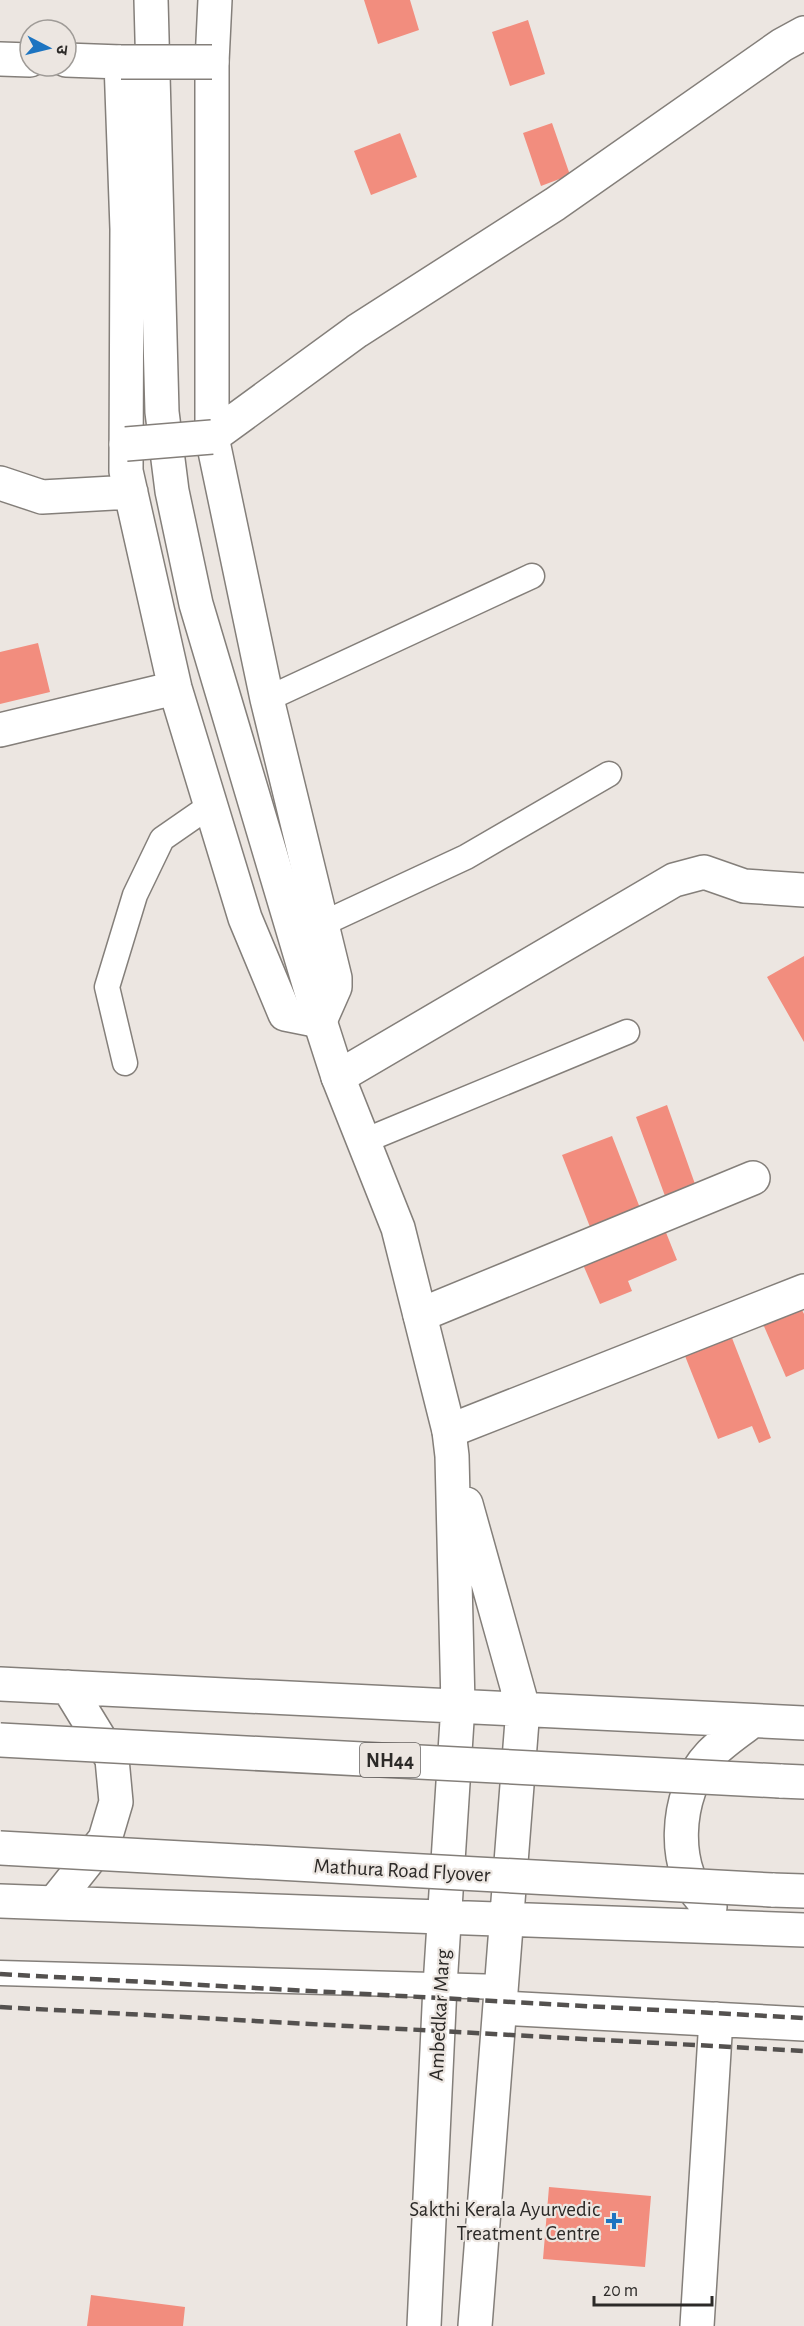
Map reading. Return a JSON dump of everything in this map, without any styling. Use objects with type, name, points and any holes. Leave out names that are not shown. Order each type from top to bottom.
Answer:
[{"type":"main road","points":[[151,0],[162,412],[172,491],[196,604],[338,1077],[398,1228],[450,1444],[524,1708],[475,2326]]},
{"type":"main road","points":[[215,0],[212,62],[212,437],[267,699],[335,978],[335,987],[320,1021]]},
{"type":"main road","points":[[126,444],[212,437],[357,331],[555,204],[782,45],[804,33]]},
{"type":"main road","points":[[0,59],[18,60]]},
{"type":"main road","points":[[78,60],[212,62]]},
{"type":"main road","points":[[121,62],[127,229],[126,471],[175,688],[245,918],[285,1014],[320,1021]]},
{"type":"main road","points":[[0,483],[42,497],[131,492]]},
{"type":"main road","points":[[0,730],[175,688]]},
{"type":"main road","points":[[338,1077],[674,880],[704,872],[744,886],[804,890]]},
{"type":"main road","points":[[420,1315],[753,1178]]},
{"type":"main road","points":[[450,1444],[804,1291]]},
{"type":"main road","name":"Ambedkar Marg","points":[[424,2326],[440,1986],[459,1705],[450,1444]]},
{"type":"main road","points":[[0,1684],[524,1708],[804,1724]]},
{"type":"main road","points":[[54,1903],[105,1839],[116,1802],[112,1759],[68,1687]]},
{"type":"main road","points":[[738,1928],[697,1896],[681,1849],[683,1802],[708,1757],[752,1721]]},
{"type":"main road","name":"NH44","points":[[0,1740],[804,1782]]},
{"type":"main road","name":"Mathura Road Flyover","points":[[0,1848],[804,1891]]},
{"type":"main road","points":[[0,1901],[444,1918],[508,1926],[804,1950]]},
{"type":"main road","points":[[508,1926],[804,1930]]},
{"type":"main road","points":[[502,1998],[716,2019],[804,2024]]},
{"type":"main road","points":[[697,2326],[716,2019]]},
{"type":"lane","points":[[267,699],[532,576]]},
{"type":"lane","points":[[322,924],[466,857],[609,774]]},
{"type":"lane","points":[[125,1064],[107,987],[135,895],[162,840],[211,805]]},
{"type":"lane","points":[[364,1141],[627,1032]]},
{"type":"lane","points":[[0,1973],[440,1986],[502,1998]]},
{"type":"building","points":[[364,0],[410,0],[419,30],[378,44]]},
{"type":"building","points":[[528,20],[545,74],[510,86],[492,32]]},
{"type":"building","points":[[552,123],[570,175],[541,186],[523,133]]},
{"type":"building","points":[[400,133],[417,177],[371,195],[354,151]]},
{"type":"building","points":[[38,643],[50,692],[0,704],[0,652]]},
{"type":"building","points":[[804,956],[804,1042],[767,977]]},
{"type":"building","points":[[667,1105],[695,1184],[665,1196],[636,1117]]},
{"type":"building","points":[[612,1136],[640,1208],[590,1227],[562,1155]]},
{"type":"building","points":[[663,1225],[677,1260],[628,1281],[632,1291],[600,1304],[581,1260]]},
{"type":"building","points":[[801,1308],[804,1314],[804,1369],[786,1377],[763,1324]]},
{"type":"building","points":[[732,1338],[771,1438],[759,1443],[752,1426],[718,1439],[685,1356]]},
{"type":"building","points":[[549,2187],[651,2196],[645,2267],[543,2259]]},
{"type":"building","points":[[91,2295],[185,2307],[183,2326],[87,2326]]},
{"type":"railway","points":[[0,1974],[804,2018]]},
{"type":"railway","points":[[0,2007],[804,2051]]},
{"type":"place","name":"Sakthi Kerala Ayurvedic Treatment Centre","points":[[614,2221]]}]
